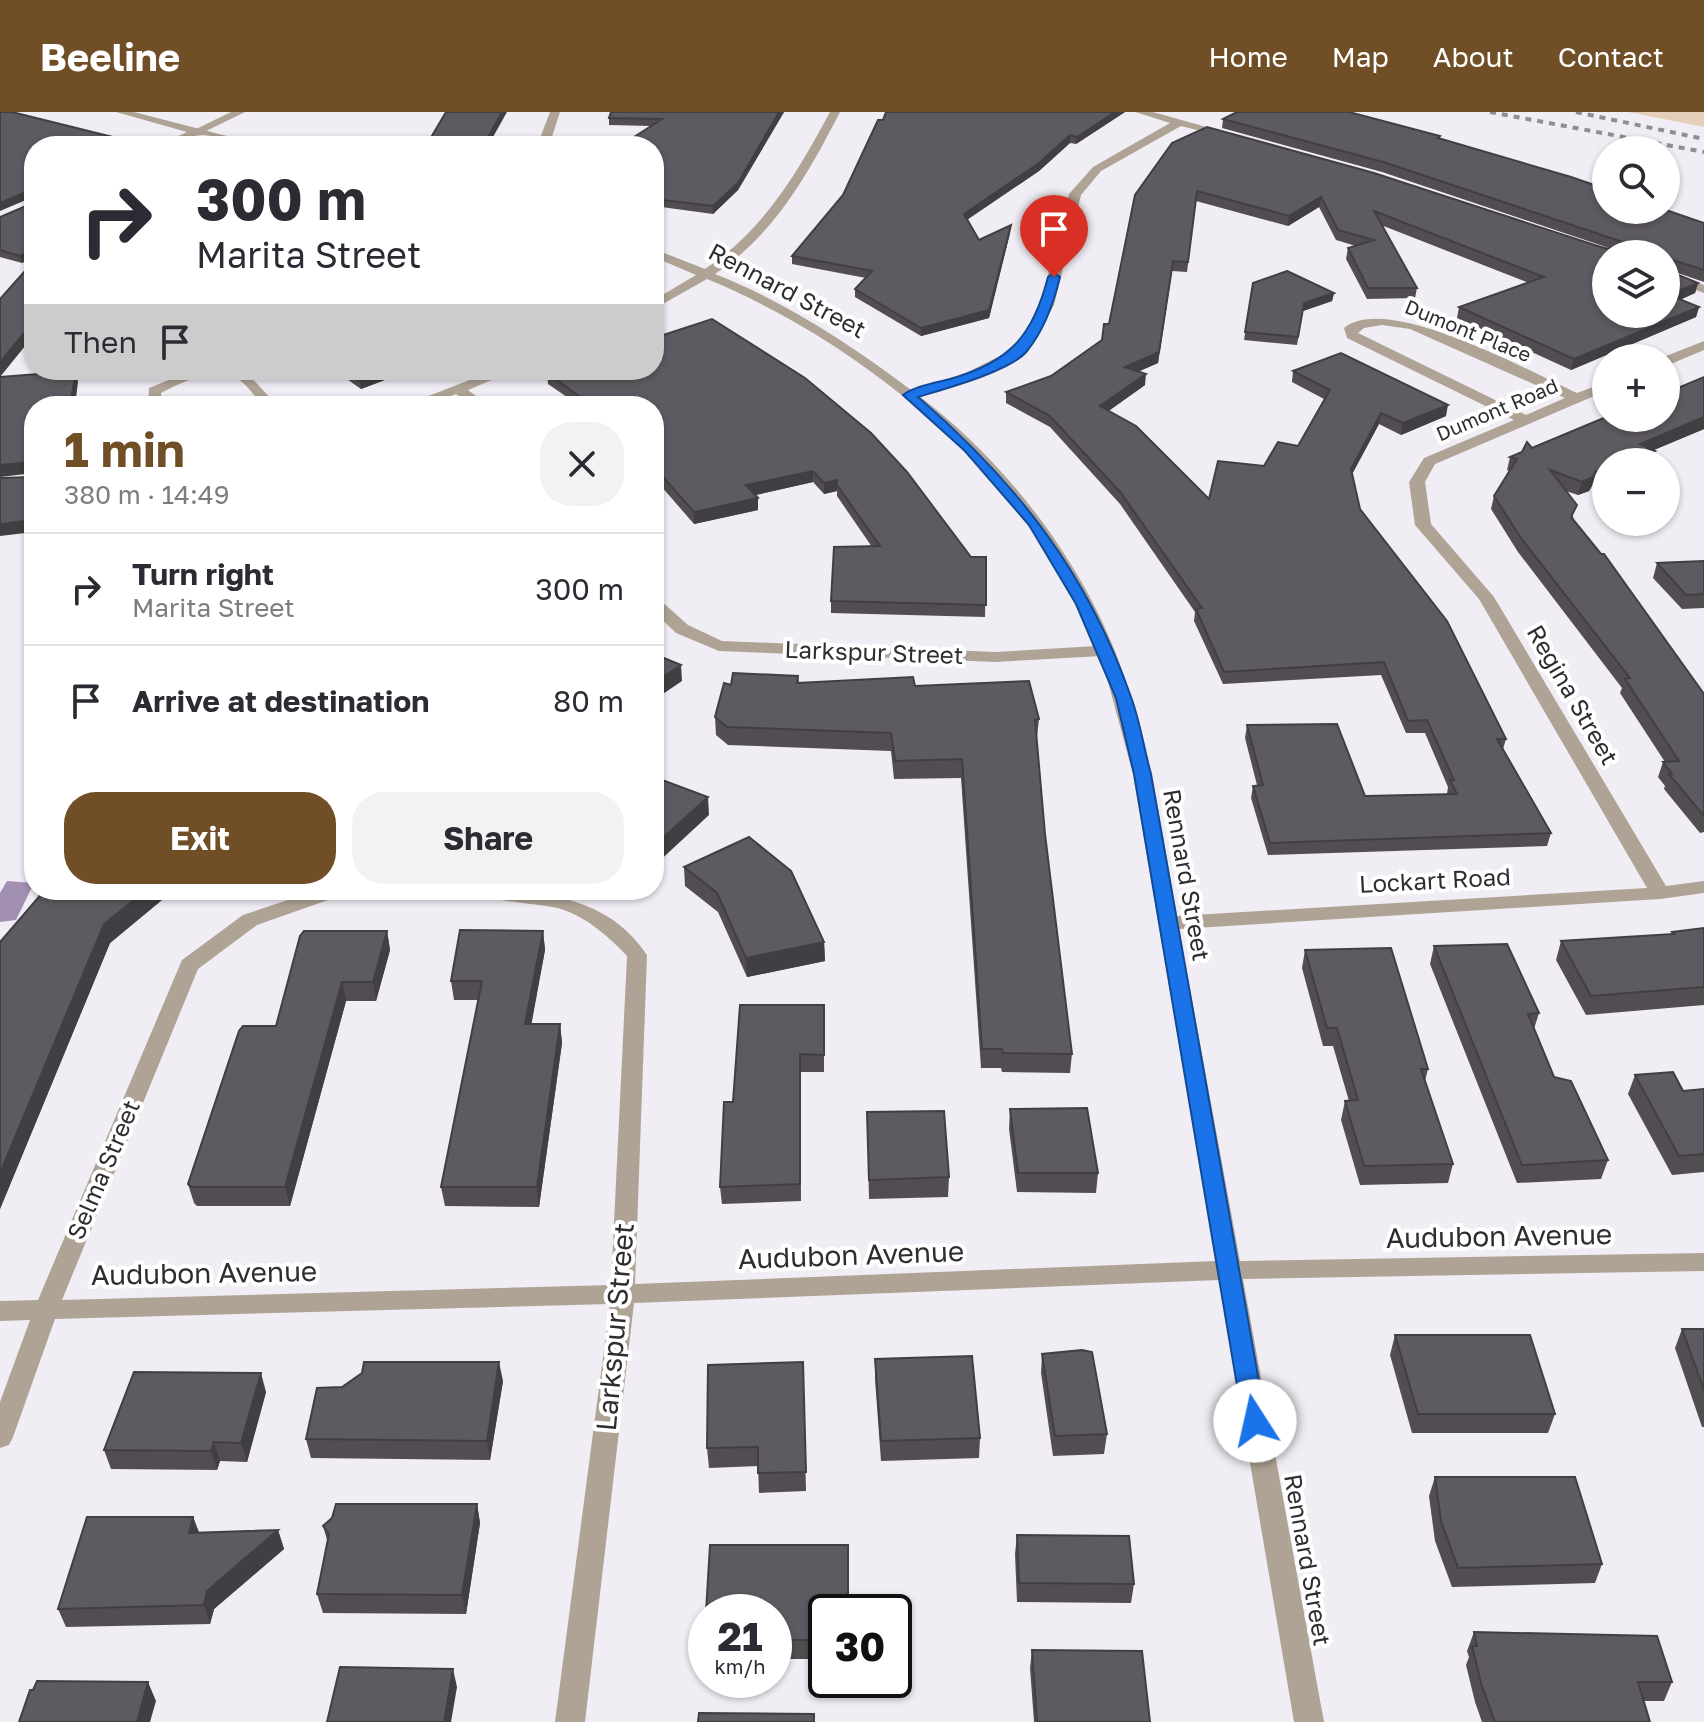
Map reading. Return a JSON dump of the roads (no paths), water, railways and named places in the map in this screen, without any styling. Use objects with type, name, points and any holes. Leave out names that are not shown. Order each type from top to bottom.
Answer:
[{"type":"street","points":[[121,112],[219,136]]},
{"type":"street","points":[[187,136],[240,112]]},
{"type":"street","points":[[547,136],[555,112]]},
{"type":"street","points":[[664,300],[709,275],[776,215],[835,112]]},
{"type":"street","points":[[1140,112],[1239,138]]},
{"type":"street","points":[[909,395],[967,378],[1021,351],[1047,305],[1075,194],[1097,169],[1180,122]]},
{"type":"street","name":"Rennard Street","points":[[664,257],[709,275],[840,345],[909,395],[969,448],[1035,523],[1060,559],[1107,651],[1124,698],[1142,774],[1309,1722]]},
{"type":"street","points":[[1680,280],[1704,289]]},
{"type":"street","name":"Dumont Place","points":[[1525,420],[1352,335],[1351,328],[1367,321],[1390,321],[1414,326],[1576,398]]},
{"type":"street","points":[[1680,355],[1704,345]]},
{"type":"street","points":[[154,396],[154,391],[175,380]]},
{"type":"street","points":[[246,380],[261,396]]},
{"type":"street","points":[[441,396],[484,380]]},
{"type":"street","points":[[459,390],[468,396]]},
{"type":"street","name":"Dumont Road","points":[[1428,530],[1423,525],[1417,482],[1429,461],[1592,392]]},
{"type":"street","name":"Regina Street","points":[[1428,530],[1486,597],[1660,893]]},
{"type":"street","name":"Larkspur Street","points":[[664,612],[682,629],[719,646],[996,657],[1107,651]]},
{"type":"street","name":"Lockart Road","points":[[1168,923],[1660,893],[1704,887]]},
{"type":"street","name":"Selma Street","points":[[0,1437],[47,1307],[189,965],[250,920],[309,900]]},
{"type":"street","name":"Larkspur Street","points":[[547,900],[577,905],[614,927],[637,955],[623,1294],[570,1722]]},
{"type":"street","name":"Audubon Avenue","points":[[0,1311],[47,1307],[623,1294],[1228,1270],[1704,1262]]},
{"type":"railway","points":[[1490,112],[1704,152]]},
{"type":"railway","points":[[1576,112],[1704,139]]}]
